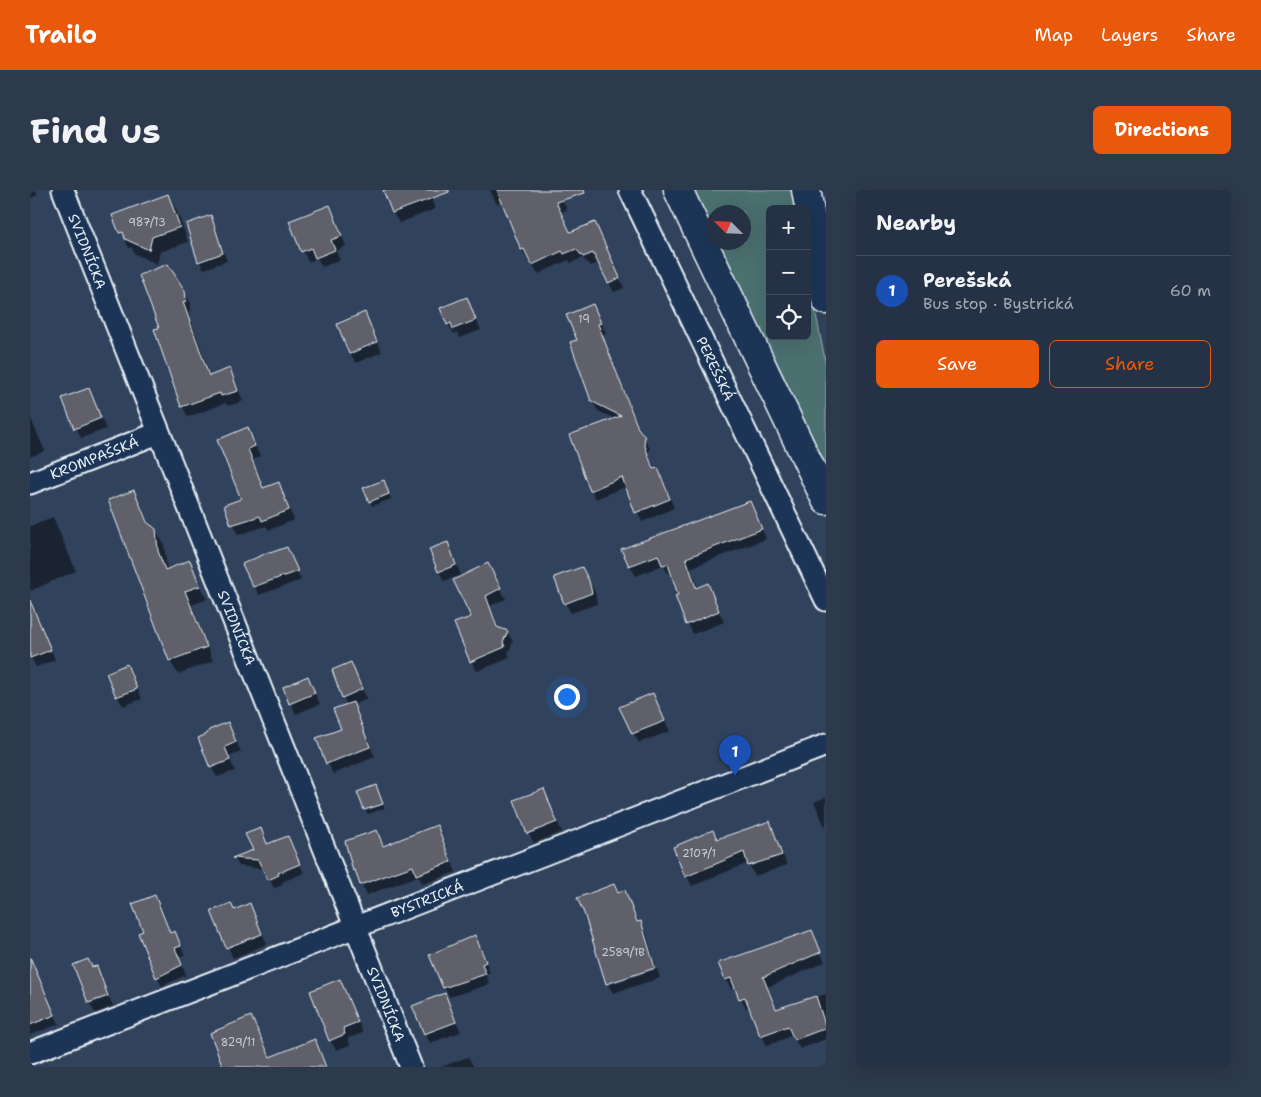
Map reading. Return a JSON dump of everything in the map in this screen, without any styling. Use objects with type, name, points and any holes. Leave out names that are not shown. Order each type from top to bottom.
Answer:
[{"type":"highway","points":[[678,190],[826,500]]},
{"type":"highway","points":[[806,190],[826,300]]},
{"type":"street","name":"SVIDNÍCKA","points":[[63,190],[158,434],[357,927],[411,1067]]},
{"type":"street","name":"PEREŠSKÁ","points":[[630,190],[826,600]]},
{"type":"street","name":"KROMPAŠSKÁ","points":[[30,483],[158,434]]},
{"type":"street","name":"BYSTRICKÁ","points":[[30,1054],[826,745]]},
{"type":"green space","points":[[691,190],[793,190],[795,205],[766,205],[766,340],[811,340],[811,289],[826,365],[826,469],[719,250],[751,250],[751,205],[706,205],[706,222]]},
{"type":"building","points":[[383,190],[449,190],[449,192],[392,213]]},
{"type":"building","points":[[497,190],[584,190],[585,193],[556,202],[570,232],[595,222],[620,278],[608,283],[593,253],[583,257],[576,249],[564,254],[562,251],[532,265],[524,249],[521,250]]},
{"type":"building","points":[[168,194],[180,227],[152,237],[149,250],[125,239],[123,232],[119,233],[112,215]]},
{"type":"building","points":[[330,205],[342,236],[331,240],[335,250],[315,258],[311,248],[301,252],[289,221]]},
{"type":"building","points":[[211,215],[223,253],[198,262],[186,224]]},
{"type":"building","points":[[168,264],[185,291],[186,301],[183,302],[209,376],[230,368],[238,391],[221,396],[220,393],[181,407],[154,329],[159,328],[139,275]]},
{"type":"building","points":[[467,297],[476,320],[453,329],[451,323],[447,325],[440,308]]},
{"type":"building","points":[[593,304],[601,323],[598,324],[638,428],[645,437],[644,443],[653,469],[658,468],[670,499],[635,513],[622,477],[590,491],[569,435],[621,416],[591,401],[570,342],[577,340],[566,315]]},
{"type":"building","points":[[365,312],[377,342],[349,354],[337,324]]},
{"type":"building","points":[[89,388],[101,418],[74,429],[62,398]]},
{"type":"building","points":[[248,427],[255,446],[248,449],[263,488],[279,482],[289,510],[262,521],[260,516],[231,525],[224,505],[241,499],[217,440]]},
{"type":"building","points":[[384,480],[389,494],[369,502],[363,488]]},
{"type":"building","points":[[134,490],[147,522],[156,529],[158,551],[165,570],[190,560],[200,586],[185,591],[207,647],[169,661],[108,500]]},
{"type":"building","points":[[750,501],[762,529],[686,558],[696,588],[708,583],[719,611],[686,625],[675,596],[678,595],[668,564],[662,565],[658,555],[629,566],[621,549]]},
{"type":"building","points":[[448,542],[456,565],[438,572],[429,549]]},
{"type":"building","points":[[287,547],[298,571],[253,587],[242,564],[269,552]]},
{"type":"building","points":[[488,563],[501,588],[486,596],[497,627],[508,631],[503,642],[505,647],[470,662],[454,623],[471,617],[453,580]]},
{"type":"building","points":[[582,567],[589,581],[592,593],[564,604],[554,577]]},
{"type":"building","points":[[30,600],[51,650],[30,658]]},
{"type":"building","points":[[351,662],[362,689],[342,698],[332,670]]},
{"type":"building","points":[[127,664],[137,689],[116,697],[106,673]]},
{"type":"building","points":[[308,676],[315,693],[289,704],[283,687]]},
{"type":"building","points":[[653,693],[665,721],[632,734],[619,707]]},
{"type":"building","points":[[353,702],[370,747],[326,764],[316,738],[341,729],[333,709]]},
{"type":"building","points":[[228,722],[236,742],[225,747],[230,760],[210,768],[198,738],[207,734],[209,730]]},
{"type":"building","points":[[376,785],[383,804],[364,810],[357,792]]},
{"type":"building","points":[[544,789],[557,822],[527,834],[514,800]]},
{"type":"building","points":[[770,821],[782,855],[748,866],[744,852],[685,877],[673,847],[713,830],[717,839]]},
{"type":"building","points":[[437,825],[451,862],[416,875],[413,866],[360,885],[355,870],[353,871],[345,841],[377,830],[383,846]]},
{"type":"building","points":[[261,828],[267,844],[288,836],[300,864],[278,873],[279,875],[268,880],[258,860],[232,858],[253,850],[245,834]]},
{"type":"building","points":[[614,884],[618,893],[625,890],[637,922],[641,921],[655,968],[606,984],[584,913],[577,898]]},
{"type":"building","points":[[155,895],[170,933],[175,931],[181,946],[175,948],[182,965],[156,978],[138,933],[143,931],[132,904]]},
{"type":"building","points":[[231,903],[234,910],[250,903],[262,934],[226,948],[211,911]]},
{"type":"building","points":[[812,930],[821,952],[763,977],[776,1009],[816,996],[826,1028],[794,1040],[788,1026],[760,1036],[745,997],[739,999],[731,978],[725,980],[718,963]]},
{"type":"building","points":[[475,935],[486,962],[482,964],[486,974],[443,988],[429,955]]},
{"type":"building","points":[[30,957],[55,1015],[30,1025]]},
{"type":"building","points":[[88,959],[92,967],[97,966],[108,996],[88,1003],[73,965]]},
{"type":"building","points":[[340,979],[358,1022],[343,1028],[345,1034],[329,1041],[310,991]]},
{"type":"building","points":[[445,993],[456,1022],[424,1034],[412,1006]]},
{"type":"building","points":[[251,1016],[270,1057],[315,1039],[326,1067],[223,1067],[210,1033]]},
{"type":"place","name":"Perešská","points":[[735,776]]}]
